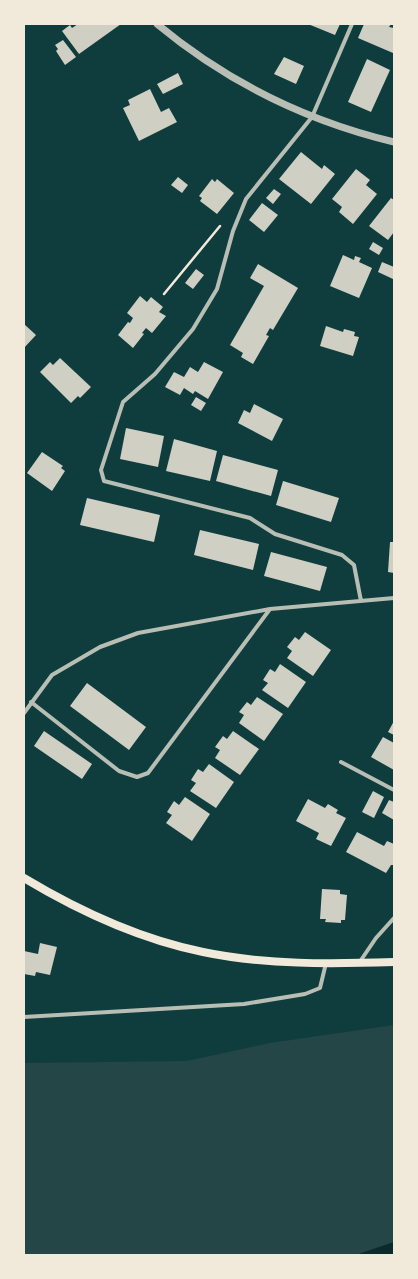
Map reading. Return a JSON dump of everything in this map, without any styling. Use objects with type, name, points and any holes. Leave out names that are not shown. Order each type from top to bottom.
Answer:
[{"type":"main road","points":[[24,878],[96,917],[147,937],[203,952],[258,960],[326,963],[394,962]]},
{"type":"street","points":[[157,24],[185,47],[238,82],[312,117],[359,134],[394,142]]},
{"type":"street","points":[[352,24],[312,117],[246,199],[233,231],[217,288],[193,329],[155,374],[123,402],[101,470],[104,482],[250,518],[275,534],[342,555],[354,565],[361,601]]},
{"type":"street","points":[[24,713],[52,675],[100,647],[138,633],[270,609],[394,598]]},
{"type":"street","points":[[32,702],[119,771],[137,777],[148,773],[270,609]]},
{"type":"street","points":[[341,762],[394,790]]},
{"type":"street","points":[[359,963],[376,938],[394,918]]},
{"type":"street","points":[[24,1017],[244,1004],[305,994],[320,988],[326,963]]},
{"type":"path","points":[[164,294],[224,221]]},
{"type":"shaded area","points":[[394,1025],[394,1242],[356,1255],[24,1255],[24,1063],[187,1061],[270,1043]]},
{"type":"shaded area","points":[[394,1242],[394,1255],[356,1255]]},
{"type":"building","points":[[78,24],[121,24],[79,54],[62,31],[70,25],[72,28]]},
{"type":"building","points":[[308,24],[340,24],[335,35]]},
{"type":"building","points":[[364,24],[391,24],[389,27],[394,28],[393,53],[358,38]]},
{"type":"building","points":[[63,40],[76,57],[65,65],[56,51],[58,49],[55,45]]},
{"type":"building","points":[[284,57],[304,66],[296,84],[274,74]]},
{"type":"building","points":[[367,59],[390,70],[371,112],[348,102]]},
{"type":"building","points":[[178,73],[183,84],[163,94],[157,84]]},
{"type":"building","points":[[150,89],[161,112],[169,108],[177,122],[139,141],[123,108],[130,105],[128,100]]},
{"type":"building","points":[[301,152],[322,169],[324,165],[335,174],[311,204],[279,179]]},
{"type":"building","points":[[356,169],[370,180],[366,185],[377,194],[353,224],[339,212],[342,207],[332,199]]},
{"type":"building","points":[[178,177],[188,185],[182,193],[171,185]]},
{"type":"building","points":[[212,179],[215,182],[217,179],[234,193],[217,214],[200,201],[202,198],[199,196]]},
{"type":"building","points":[[274,189],[281,194],[273,204],[266,198]]},
{"type":"building","points":[[391,198],[394,200],[394,232],[388,240],[369,226]]},
{"type":"building","points":[[262,203],[278,215],[264,232],[249,220]]},
{"type":"building","points":[[373,242],[383,248],[379,255],[369,249]]},
{"type":"building","points":[[343,255],[354,260],[355,256],[361,258],[359,262],[372,268],[359,298],[330,286]]},
{"type":"building","points":[[382,262],[394,267],[393,279],[378,272]]},
{"type":"building","points":[[258,264],[298,288],[273,330],[270,328],[266,335],[269,336],[253,364],[241,357],[243,353],[230,345],[264,286],[250,278]]},
{"type":"building","points":[[196,269],[204,275],[193,289],[185,283]]},
{"type":"building","points":[[140,296],[147,302],[151,297],[163,307],[159,312],[166,316],[152,333],[146,328],[142,333],[144,334],[133,348],[118,335],[133,318],[127,313]]},
{"type":"building","points":[[24,324],[36,335],[24,348]]},
{"type":"building","points":[[326,326],[343,332],[344,329],[355,332],[354,336],[359,337],[353,356],[320,346]]},
{"type":"building","points":[[60,358],[91,387],[80,398],[78,396],[71,403],[40,372],[50,362],[53,365]]},
{"type":"building","points":[[204,362],[223,372],[208,399],[195,391],[193,394],[184,388],[180,395],[165,387],[174,372],[184,377],[190,367],[198,372]]},
{"type":"building","points":[[196,397],[206,403],[201,411],[191,405]]},
{"type":"building","points":[[254,404],[283,419],[272,441],[238,423],[244,410],[250,413]]},
{"type":"building","points":[[126,428],[164,436],[158,467],[120,459]]},
{"type":"building","points":[[174,439],[217,451],[210,481],[166,471]]},
{"type":"building","points":[[42,452],[63,466],[61,468],[65,471],[52,491],[27,473]]},
{"type":"building","points":[[223,455],[278,470],[271,496],[216,481]]},
{"type":"building","points":[[283,481],[339,498],[331,522],[276,505]]},
{"type":"building","points":[[87,498],[160,515],[154,542],[80,525]]},
{"type":"building","points":[[200,530],[259,544],[253,570],[194,555]]},
{"type":"building","points":[[390,542],[394,542],[394,573],[388,572]]},
{"type":"building","points":[[271,552],[327,567],[320,591],[264,576]]},
{"type":"building","points":[[305,632],[331,650],[313,676],[287,658],[292,651],[287,647],[295,637],[299,640]]},
{"type":"building","points":[[280,664],[306,682],[288,708],[262,690],[268,683],[263,680],[270,669],[275,672]]},
{"type":"building","points":[[87,683],[146,727],[129,750],[70,706]]},
{"type":"building","points":[[257,697],[283,714],[264,741],[239,723],[244,715],[239,712],[247,702],[251,705]]},
{"type":"building","points":[[394,721],[394,735],[388,732]]},
{"type":"building","points":[[44,731],[92,764],[82,779],[34,746]]},
{"type":"building","points":[[233,731],[259,749],[240,775],[215,758],[220,750],[215,747],[223,736],[227,739]]},
{"type":"building","points":[[383,737],[394,743],[394,770],[371,757]]},
{"type":"building","points":[[209,764],[234,782],[216,808],[190,791],[196,783],[191,780],[198,769],[203,772]]},
{"type":"building","points":[[373,791],[384,797],[374,818],[362,812]]},
{"type":"building","points":[[185,797],[210,814],[192,841],[166,823],[172,815],[167,812],[174,801],[179,805]]},
{"type":"building","points":[[308,799],[325,808],[328,804],[338,810],[336,813],[346,818],[331,846],[316,839],[319,833],[296,821]]},
{"type":"building","points":[[389,800],[394,802],[394,820],[382,813]]},
{"type":"building","points":[[357,832],[384,846],[387,841],[394,844],[394,865],[391,865],[386,873],[346,852]]},
{"type":"building","points":[[322,889],[340,890],[340,894],[347,895],[345,920],[341,920],[341,923],[325,922],[326,919],[320,919]]},
{"type":"building","points":[[40,943],[57,947],[50,975],[36,972],[35,976],[24,974],[24,951],[38,954]]}]
